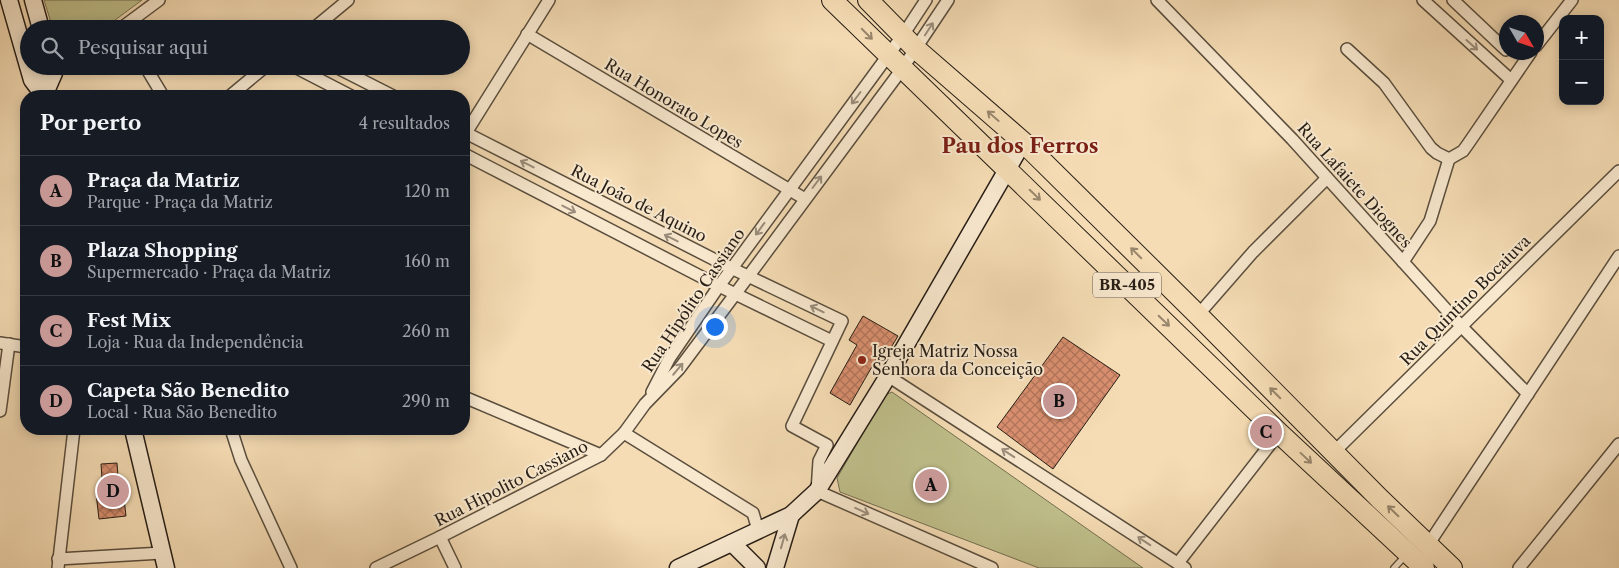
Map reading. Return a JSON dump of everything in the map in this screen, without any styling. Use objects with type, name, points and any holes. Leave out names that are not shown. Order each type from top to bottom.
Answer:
[{"type":"highway","name":"BR-405","points":[[832,0],[1279,433],[1401,561],[1424,568]]},
{"type":"highway","name":"BR-405","points":[[868,0],[909,42],[1023,142],[1452,568]]},
{"type":"main road","points":[[33,0],[39,20]]},
{"type":"main road","points":[[7,9],[20,46]]},
{"type":"main road","points":[[30,75],[40,90]]},
{"type":"main road","points":[[47,90],[54,75]]},
{"type":"main road","points":[[678,568],[791,515],[817,491],[888,376],[1023,142]]},
{"type":"main road","points":[[134,435],[164,560]]},
{"type":"main road","points":[[775,568],[791,515]]},
{"type":"main road","points":[[732,543],[757,568]]},
{"type":"street","points":[[133,20],[159,0]]},
{"type":"street","points":[[324,20],[348,0]]},
{"type":"street","points":[[470,124],[549,0]]},
{"type":"street","name":"Rua Hipólito Cassiano","points":[[645,404],[679,369],[902,69],[909,42],[926,0]]},
{"type":"street","name":"Rua Hipólito Cassiano","points":[[645,404],[669,359],[719,286],[788,189],[888,55],[909,42],[948,0]]},
{"type":"street","name":"Rua Lafaiete Diognes","points":[[1157,0],[1292,139],[1461,326],[1528,394]]},
{"type":"street","points":[[1424,0],[1511,80]]},
{"type":"street","points":[[1453,0],[1499,43]]},
{"type":"street","points":[[1544,36],[1572,0]]},
{"type":"street","points":[[1450,25],[1464,10]]},
{"type":"street","name":"Rua Honorato Lopes","points":[[527,34],[805,199]]},
{"type":"street","points":[[1347,49],[1384,83],[1431,148],[1436,153],[1449,159],[1456,156],[1468,144],[1525,60]]},
{"type":"street","points":[[1518,60],[1522,64]]},
{"type":"street","points":[[32,80],[42,75]]},
{"type":"street","points":[[150,75],[159,90]]},
{"type":"street","points":[[237,90],[255,75]]},
{"type":"street","points":[[310,75],[339,90]]},
{"type":"street","points":[[352,75],[381,90]]},
{"type":"street","name":"Rua João de Aquino","points":[[470,137],[842,321],[832,341]]},
{"type":"street","points":[[470,157],[719,286],[832,341],[792,426],[826,445],[819,461],[817,491],[992,568]]},
{"type":"street","points":[[1403,262],[1430,221],[1449,159]]},
{"type":"street","name":"Rua Quintino Bocaiuva","points":[[1334,452],[1619,171]]},
{"type":"street","points":[[1198,316],[1253,252],[1327,178]]},
{"type":"street","points":[[1428,545],[1619,256]]},
{"type":"street","points":[[0,411],[5,344],[20,346]]},
{"type":"street","points":[[888,376],[1182,566],[1279,433]]},
{"type":"street","points":[[470,400],[601,455]]},
{"type":"street","name":"Rua Hipolito Cassiano","points":[[376,568],[440,538],[601,455],[624,432],[645,404]]},
{"type":"street","points":[[624,432],[753,512],[758,530]]},
{"type":"street","points":[[73,435],[58,564],[164,560]]},
{"type":"street","points":[[233,435],[241,460],[291,568]]},
{"type":"street","points":[[1519,568],[1619,444]]},
{"type":"street","points":[[440,538],[455,568]]},
{"type":"green space","points":[[44,0],[142,0],[115,20],[50,20]]},
{"type":"green space","points":[[892,392],[1143,568],[1039,568],[840,492],[837,478],[885,395]]},
{"type":"building","name":"Igreja Matriz Nossa Senhora da Conceição","points":[[863,316],[898,336],[883,361],[877,358],[850,405],[830,393],[857,345],[849,340]]},
{"type":"building","points":[[1063,337],[1120,375],[1053,469],[997,427]]},
{"type":"building","points":[[117,463],[119,490],[123,490],[126,516],[99,519],[96,493],[103,492],[101,464]]},
{"type":"place","name":"Igreja Matriz Nossa Senhora da Conceição","points":[[862,360]]},
{"type":"place","name":"Plaza Shopping","points":[[1059,401]]},
{"type":"place","name":"Fest Mix","points":[[1266,432]]},
{"type":"place","name":"Praça da Matriz","points":[[931,485]]},
{"type":"place","name":"Capeta São Benedito","points":[[113,491]]},
{"type":"district","name":"Pau dos Ferros","points":[[1020,146]]}]
